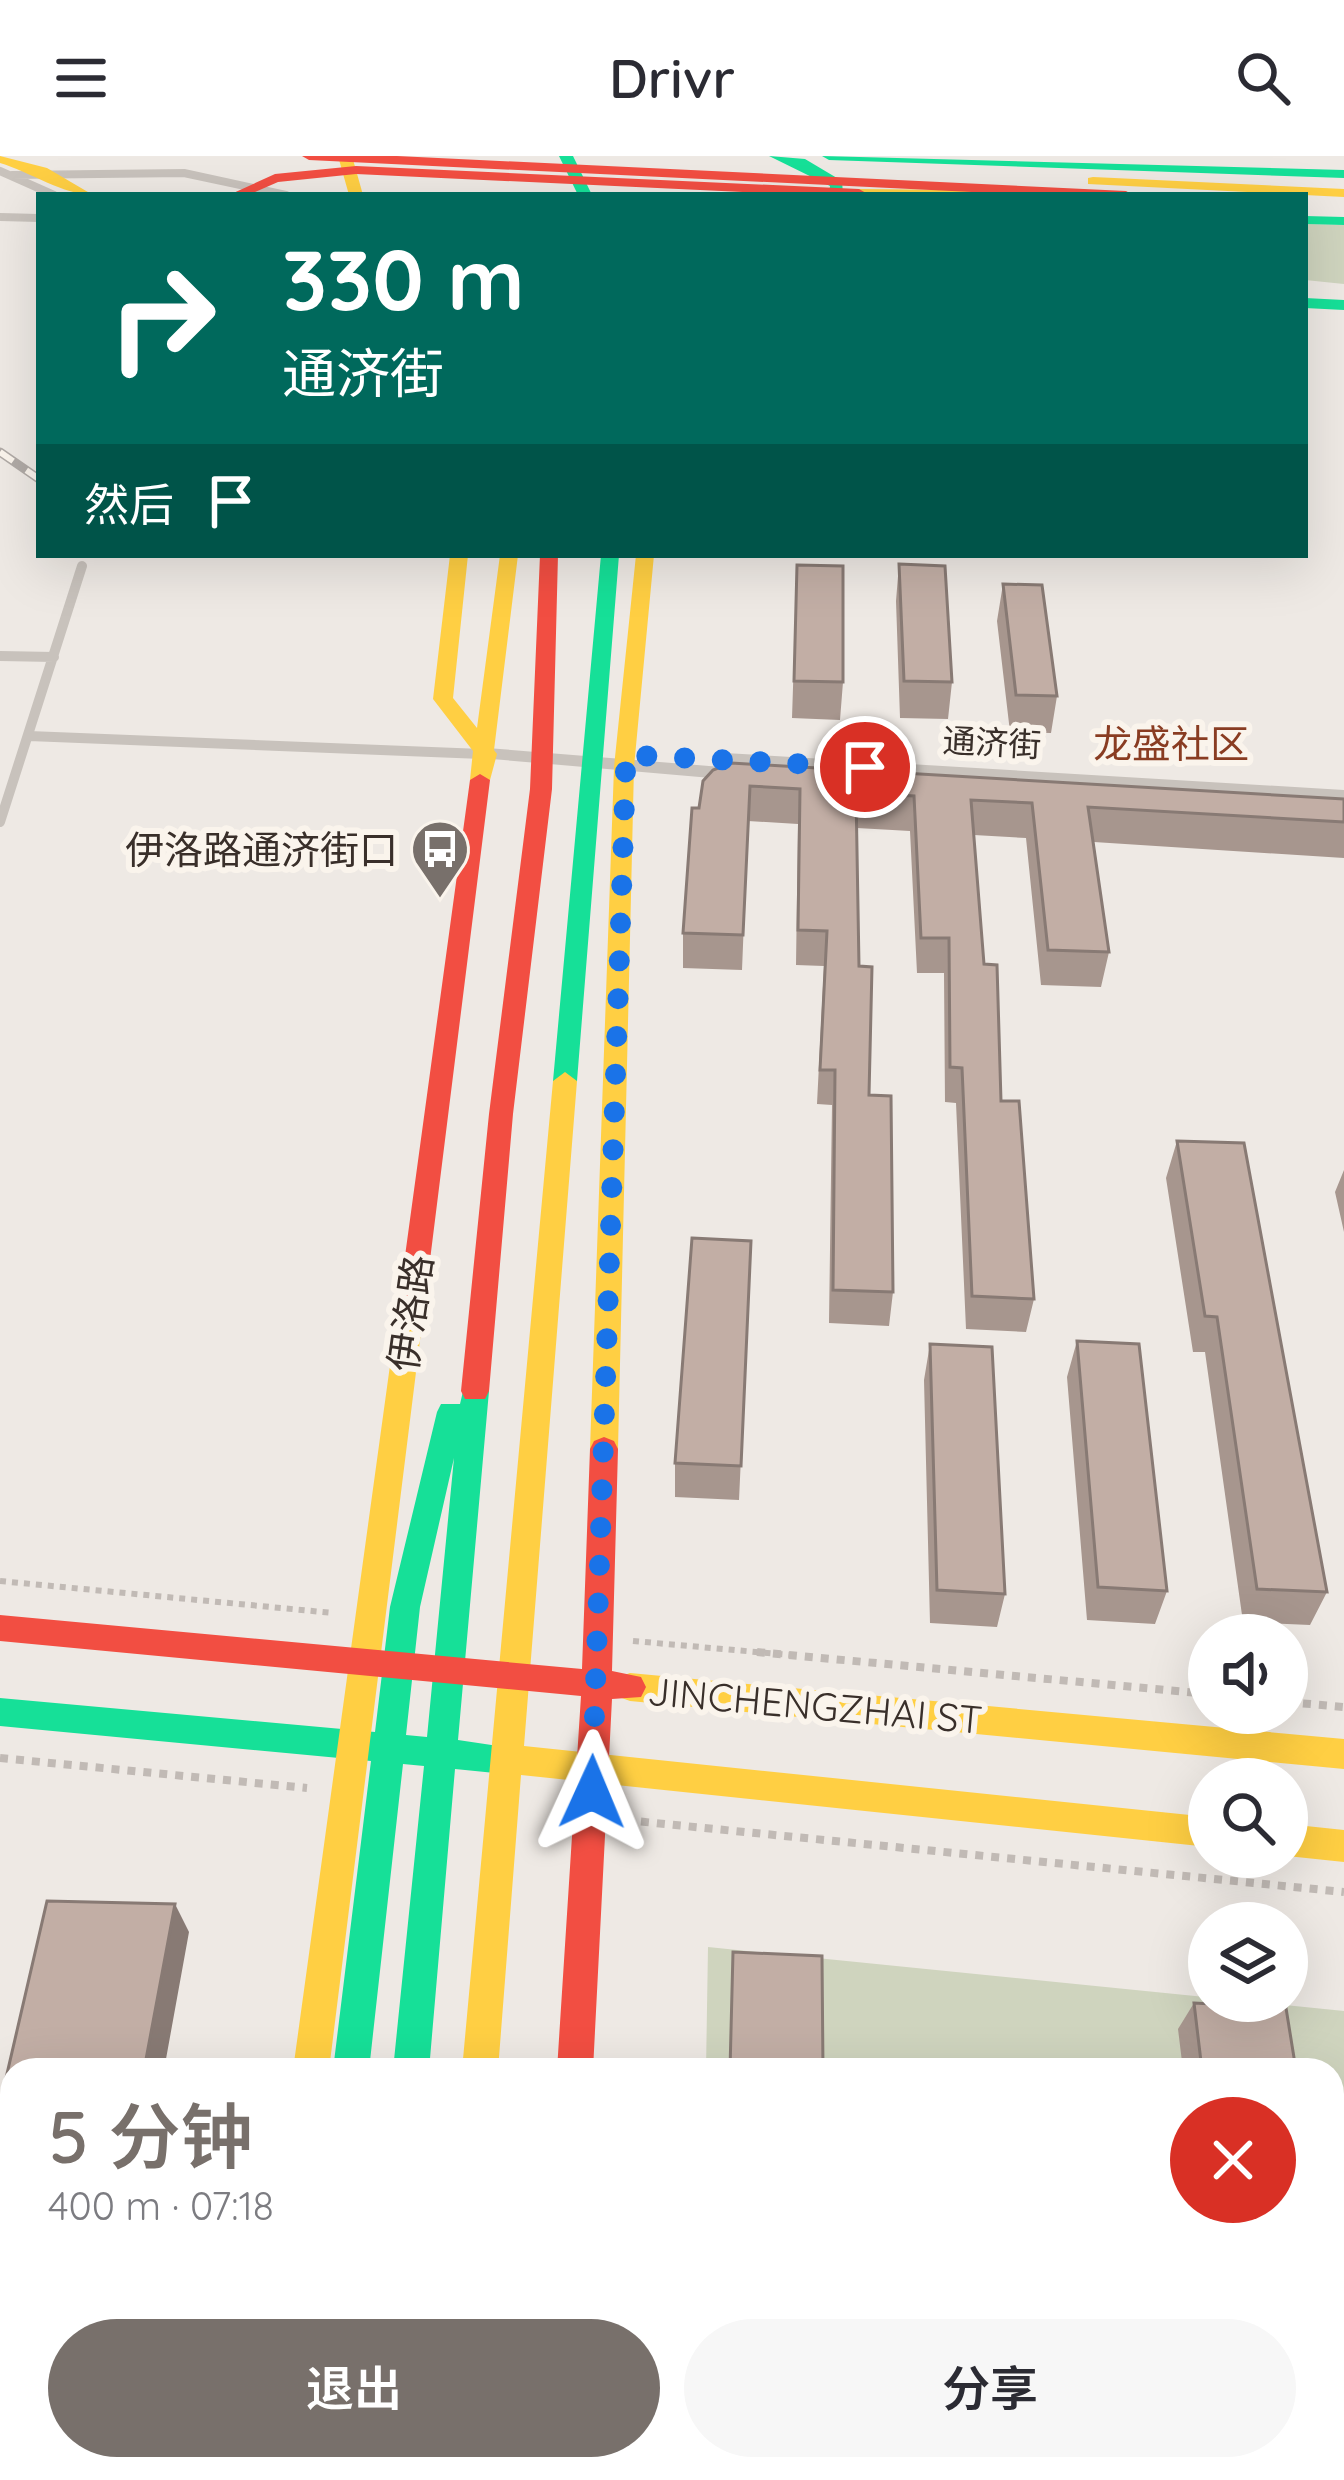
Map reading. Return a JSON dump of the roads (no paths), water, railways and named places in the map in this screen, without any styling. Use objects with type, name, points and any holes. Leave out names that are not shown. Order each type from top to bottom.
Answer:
[{"type":"main road","points":[[210,192],[219,181],[271,156]]},
{"type":"main road","points":[[308,156],[1063,192]]},
{"type":"main road","points":[[345,156],[355,192]]},
{"type":"main road","points":[[441,156],[444,192]]},
{"type":"main road","points":[[477,156],[488,192]]},
{"type":"main road","points":[[521,156],[537,192]]},
{"type":"main road","points":[[556,156],[1344,193]]},
{"type":"main road","points":[[566,156],[584,192]]},
{"type":"main road","points":[[776,156],[826,174],[837,184],[836,192]]},
{"type":"main road","points":[[829,156],[1344,176]]},
{"type":"main road","points":[[968,156],[1344,176]]},
{"type":"main road","points":[[3,168],[57,192]]},
{"type":"main road","points":[[3,168],[42,171],[80,192]]},
{"type":"main road","points":[[243,192],[275,178],[356,170],[816,192]]},
{"type":"main road","points":[[618,192],[672,192]]},
{"type":"main road","points":[[1308,203],[1344,205]]},
{"type":"main road","points":[[1308,217],[1344,219]]},
{"type":"main road","points":[[1308,299],[1344,301]]},
{"type":"main road","points":[[459,558],[443,699],[487,754]]},
{"type":"main road","name":"伊洛路","points":[[313,2058],[487,754],[509,558]]},
{"type":"main road","points":[[412,2058],[487,1259],[541,789],[549,558]]},
{"type":"main road","points":[[575,2058],[594,1767],[625,761],[645,558]]},
{"type":"main road","points":[[481,2058],[607,559]]},
{"type":"main road","points":[[352,2058],[405,1607],[487,1259]]},
{"type":"main road","name":"JINCHENGZHAI ST","points":[[0,1628],[1344,1754]]},
{"type":"main road","name":"JINCHENGZHAI ST","points":[[0,1712],[594,1767],[1188,1830]]},
{"type":"main road","points":[[1308,1842],[1344,1846]]},
{"type":"street","name":"通济街","points":[[487,754],[1344,796]]},
{"type":"street","name":"通济街","points":[[625,761],[1344,810]]},
{"type":"lane","points":[[3,168],[48,192]]},
{"type":"lane","points":[[3,168],[164,170],[240,181],[276,192]]},
{"type":"lane","points":[[0,217],[36,218]]},
{"type":"lane","points":[[0,822],[82,566]]},
{"type":"lane","points":[[0,656],[54,657]]},
{"type":"lane","points":[[29,736],[487,754]]},
{"type":"railway","points":[[0,452],[36,477]]},
{"type":"place","name":"伊洛路通济街口","points":[[440,900]]},
{"type":"district","name":"龙盛社区","points":[[1171,743]]}]
